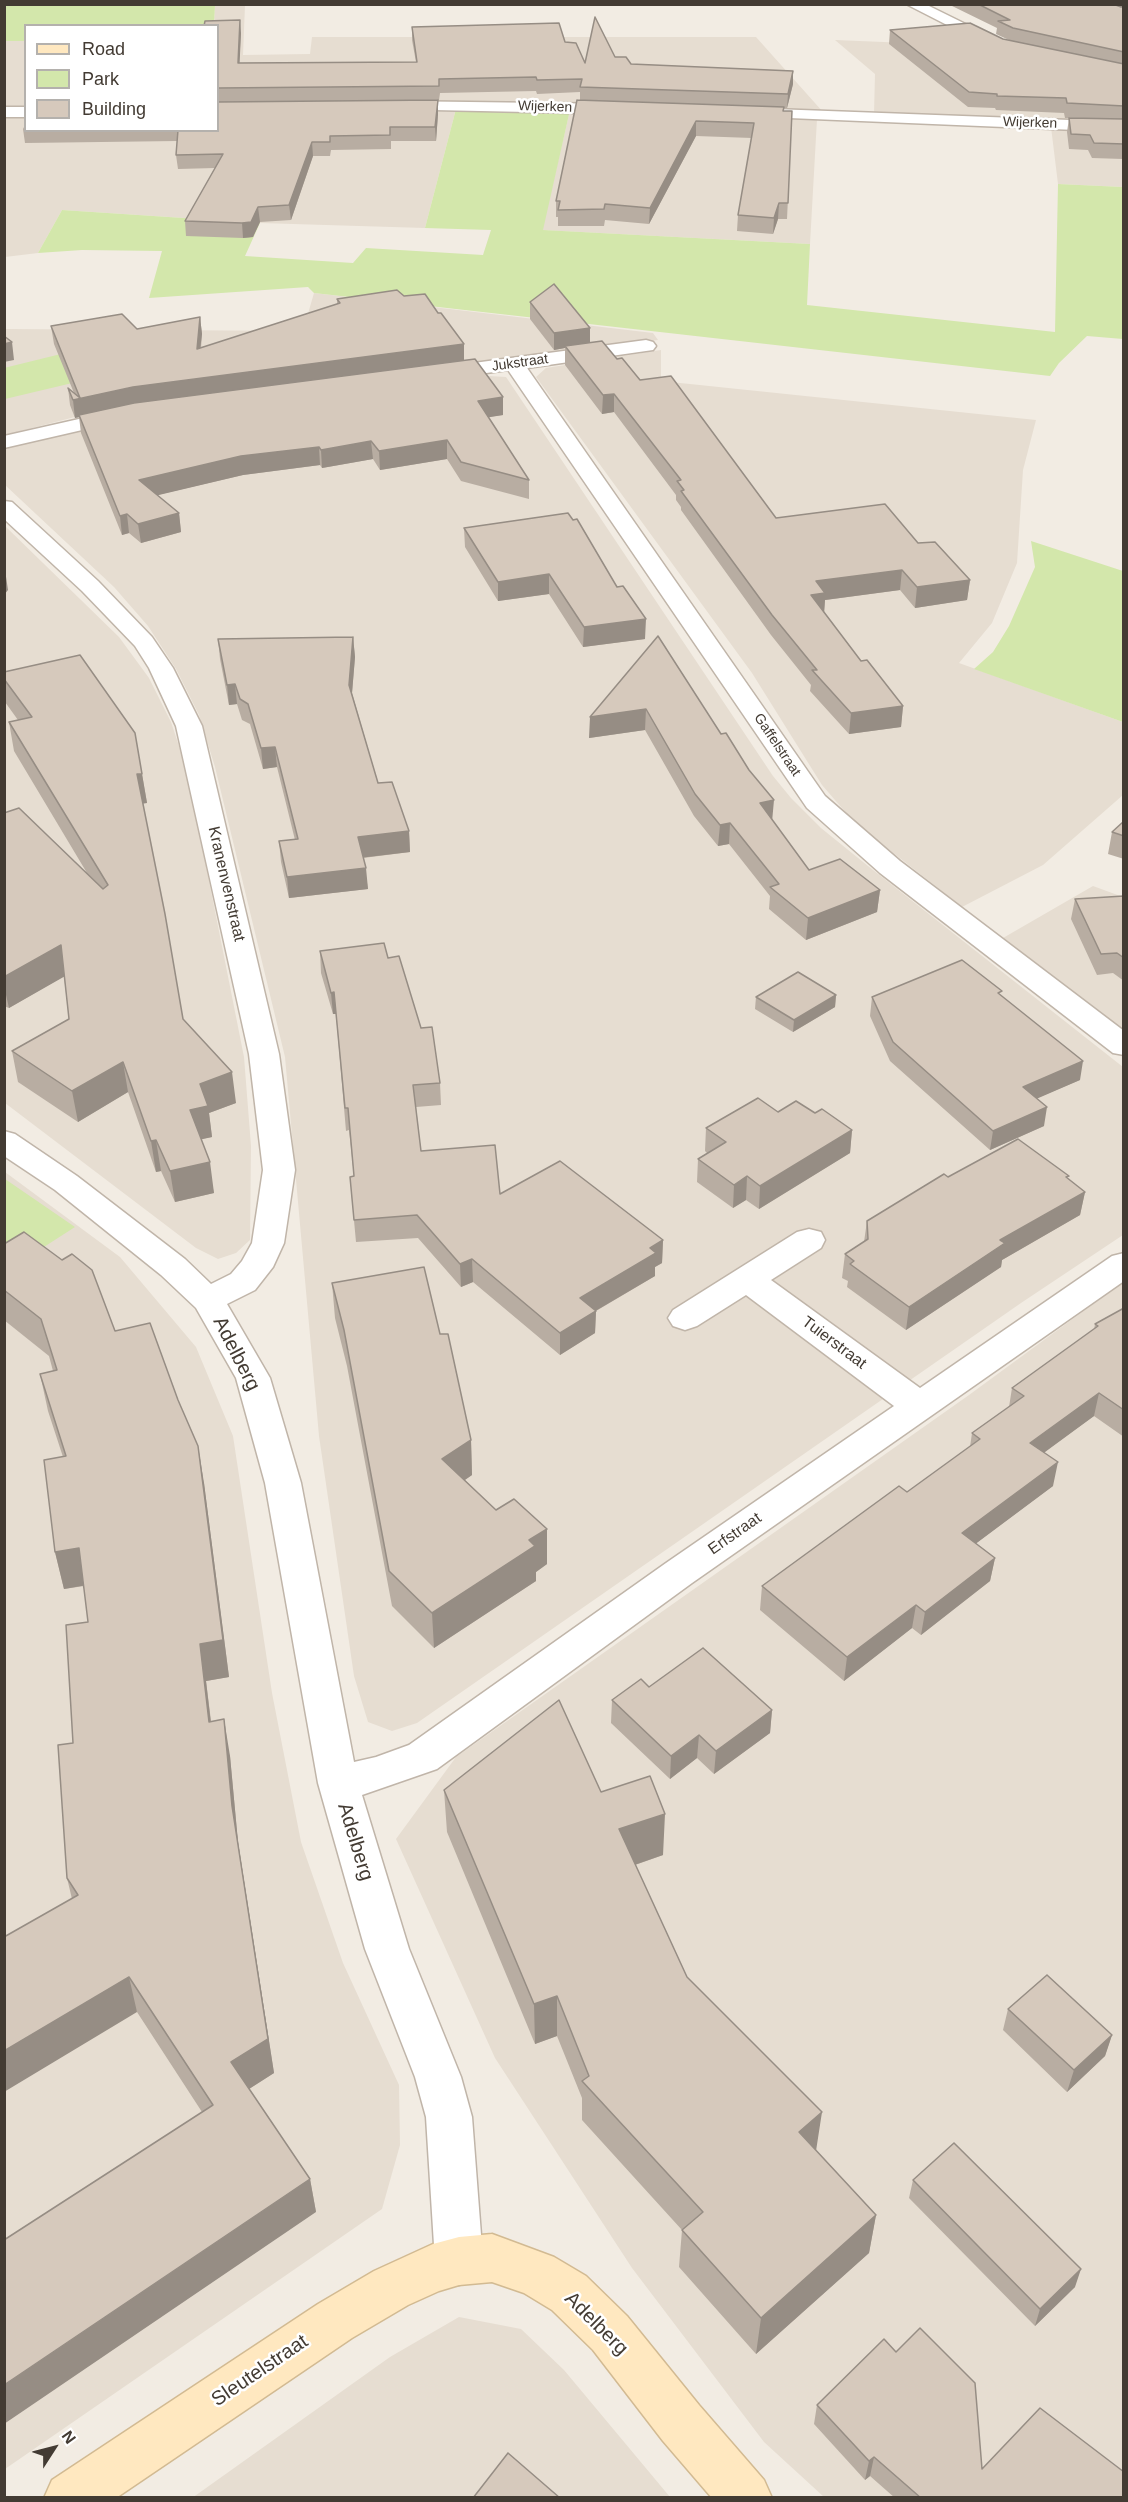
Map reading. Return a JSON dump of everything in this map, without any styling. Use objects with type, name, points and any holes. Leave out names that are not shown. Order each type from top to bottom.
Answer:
[{"type":"main road","name":"Adelberg","points":[[459,2261],[492,2258],[537,2274],[569,2293],[610,2333],[681,2423],[746,2498]]},
{"type":"main road","name":"Sleutelstraat","points":[[70,2498],[335,2321],[391,2288],[433,2268],[459,2261]]},
{"type":"street","points":[[913,4],[1007,48]]},
{"type":"street","name":"Wijerken","points":[[371,106],[633,109]]},
{"type":"street","points":[[4,112],[24,112]]},
{"type":"street","name":"Wijerken","points":[[727,112],[1124,127]]},
{"type":"street","name":"Jukstraat","points":[[419,376],[646,346]]},
{"type":"street","name":"Gaffelstraat","points":[[514,364],[640,543],[816,802],[890,867],[1124,1046]]},
{"type":"street","points":[[4,442],[82,423],[148,411]]},
{"type":"street","name":"Kranenvenstraat","points":[[4,507],[90,586],[144,642],[161,668],[189,726],[264,1054],[279,1170],[268,1243],[256,1267],[243,1282],[208,1300]]},
{"type":"street","name":"Adelberg","points":[[4,1141],[66,1183],[173,1267],[208,1300],[253,1378],[280,1473],[338,1783],[387,1949],[438,2077],[449,2117],[459,2261]]},
{"type":"street","points":[[685,1318],[809,1240]]},
{"type":"street","name":"Erfstraat","points":[[338,1783],[378,1774],[423,1757],[680,1573],[1124,1264]]},
{"type":"street","name":"Tuierstraat","points":[[748,1280],[919,1406]]},
{"type":"shaded area","points":[[215,5],[245,5],[243,55],[310,54],[312,37],[756,37],[823,112],[219,105],[219,24],[214,24]]},
{"type":"shaded area","points":[[835,40],[932,44],[1123,123],[874,114],[875,74]]},
{"type":"shaded area","points":[[4,41],[24,41],[24,109],[5,109]]},
{"type":"shaded area","points":[[456,109],[425,228],[260,223],[62,210],[38,253],[5,257],[4,116],[24,115],[24,132],[219,132],[219,112]]},
{"type":"shaded area","points":[[570,110],[817,119],[810,244],[542,230]]},
{"type":"shaded area","points":[[1051,127],[1123,130],[1123,187],[1058,184]]},
{"type":"shaded area","points":[[314,293],[653,333],[658,340],[102,410],[5,435],[5,329],[303,331]]},
{"type":"shaded area","points":[[661,350],[661,381],[1036,420],[1023,470],[1017,563],[992,623],[959,663],[1123,722],[1123,795],[1043,865],[962,907],[854,822],[822,785],[752,673],[536,377],[546,368]]},
{"type":"shaded area","points":[[471,375],[506,377],[773,776],[791,798],[821,828],[1123,1067],[1123,1235],[1021,1303],[417,1723],[392,1731],[368,1722],[354,1676],[319,1436],[285,1057],[215,767],[199,715],[176,669],[148,626],[114,587],[5,485],[4,448],[106,421]]},
{"type":"shaded area","points":[[4,525],[119,637],[149,678],[171,722],[187,770],[244,1057],[251,1146],[250,1240],[236,1253],[218,1259],[196,1248],[5,1103]]},
{"type":"shaded area","points":[[1093,886],[1123,897],[1123,1030],[1003,938]]},
{"type":"shaded area","points":[[5,1172],[120,1257],[196,1347],[233,1436],[272,1693],[301,1842],[343,1963],[399,2085],[400,2145],[382,2209],[5,2469]]},
{"type":"shaded area","points":[[1123,1282],[1123,2497],[824,2497],[764,2442],[632,2268],[495,2058],[396,1839],[456,1757],[969,1395]]},
{"type":"shaded area","points":[[459,2317],[521,2329],[564,2370],[670,2497],[192,2498],[390,2357]]},
{"type":"green space","points":[[4,5],[215,5],[214,24],[24,24],[24,41],[5,41]]},
{"type":"green space","points":[[456,109],[570,110],[543,230],[810,244],[807,305],[1055,332],[1058,184],[1123,187],[1123,339],[1087,336],[1059,363],[1050,376],[314,293],[308,287],[149,298],[162,251],[82,250],[38,253],[62,210],[260,223],[245,256],[353,263],[366,248],[483,255],[491,230],[425,228]]},
{"type":"green space","points":[[73,351],[85,380],[5,399],[4,368]]},
{"type":"green space","points":[[1031,541],[1123,571],[1123,722],[974,669],[993,652],[1009,626],[1035,567]]},
{"type":"green space","points":[[5,1179],[75,1227],[5,1272]]},
{"type":"building","points":[[978,4],[1113,4],[1124,6],[1124,52],[1013,28],[998,21],[1010,20]]},
{"type":"building","points":[[595,17],[615,57],[626,57],[631,64],[793,71],[788,94],[580,87],[582,79],[537,80],[536,77],[439,79],[439,86],[219,88],[219,24],[204,24],[205,21],[240,20],[238,63],[417,62],[412,27],[559,23],[565,42],[576,43],[585,63]]},
{"type":"building","points":[[970,23],[1003,39],[1124,64],[1124,106],[1067,103],[1066,98],[997,96],[997,94],[969,92],[890,30]]},
{"type":"building","points":[[438,100],[435,127],[390,127],[390,135],[330,136],[330,142],[312,142],[289,205],[258,207],[251,222],[185,221],[223,154],[176,155],[178,132],[219,132],[219,102]]},
{"type":"building","points":[[577,100],[784,107],[783,111],[792,111],[788,203],[779,203],[774,218],[738,215],[754,123],[696,121],[650,208],[605,204],[604,209],[558,210],[560,201],[556,201]]},
{"type":"building","points":[[1069,118],[1124,119],[1124,144],[1094,143],[1090,135],[1071,134]]},
{"type":"building","points":[[554,284],[590,328],[554,333],[530,302]]},
{"type":"building","points":[[397,290],[404,296],[425,294],[464,344],[133,387],[73,400],[68,388],[80,398],[51,326],[122,314],[137,329],[200,317],[197,349],[340,303],[337,299]]},
{"type":"building","points":[[4,336],[12,342],[4,344]]},
{"type":"building","points":[[602,341],[617,359],[622,358],[640,380],[671,376],[776,518],[885,504],[918,543],[935,542],[970,580],[917,587],[902,570],[816,581],[825,593],[811,595],[861,661],[867,660],[903,706],[851,713],[812,670],[817,670],[772,615],[681,491],[684,490],[677,481],[681,480],[614,394],[603,395],[565,346]]},
{"type":"building","points":[[475,359],[503,397],[478,401],[529,480],[461,462],[447,440],[379,451],[371,441],[321,450],[319,447],[241,456],[139,480],[179,513],[138,524],[127,514],[120,516],[79,415],[134,403]]},
{"type":"building","points":[[568,513],[573,520],[577,519],[617,587],[623,586],[646,619],[584,627],[549,574],[498,582],[464,528]]},
{"type":"building","points":[[658,636],[721,734],[726,733],[749,770],[774,800],[760,803],[809,870],[840,859],[880,890],[808,918],[770,887],[779,884],[730,823],[720,825],[695,794],[646,709],[590,717]]},
{"type":"building","points":[[353,637],[349,685],[378,783],[392,782],[409,831],[358,837],[366,868],[287,877],[279,841],[298,839],[275,747],[261,748],[248,704],[240,699],[235,684],[227,685],[218,639]]},
{"type":"building","points":[[80,655],[135,733],[142,774],[137,774],[183,1019],[232,1072],[200,1084],[208,1106],[190,1110],[210,1162],[170,1171],[156,1140],[151,1141],[123,1062],[72,1091],[12,1051],[69,1019],[61,945],[4,977],[4,813],[19,808],[103,889],[108,885],[9,722],[32,717],[4,679],[4,672]]},
{"type":"building","points":[[1124,821],[1124,836],[1112,832]]},
{"type":"building","points":[[1124,896],[1124,958],[1117,953],[1101,954],[1075,899]]},
{"type":"building","points":[[384,943],[388,958],[399,956],[421,1028],[432,1027],[440,1083],[413,1085],[421,1151],[495,1145],[500,1194],[560,1161],[663,1240],[650,1248],[656,1253],[580,1298],[596,1311],[560,1333],[472,1259],[460,1264],[417,1215],[354,1220],[350,1177],[354,1176],[334,992],[331,993],[320,951]]},
{"type":"building","points":[[962,960],[1002,991],[998,993],[1083,1061],[1023,1087],[1047,1107],[993,1131],[893,1042],[872,997]]},
{"type":"building","points":[[798,972],[836,995],[794,1020],[756,997]]},
{"type":"building","points":[[758,1098],[778,1112],[796,1101],[815,1113],[822,1109],[852,1130],[760,1186],[747,1176],[734,1185],[698,1159],[726,1142],[706,1128]]},
{"type":"building","points":[[1018,1139],[1069,1176],[1066,1177],[1085,1192],[1000,1240],[1005,1243],[909,1307],[850,1264],[854,1261],[845,1254],[868,1239],[867,1221],[944,1174],[948,1177]]},
{"type":"building","points":[[24,1232],[62,1260],[72,1254],[92,1270],[115,1331],[150,1323],[178,1400],[198,1446],[223,1640],[200,1644],[209,1722],[224,1719],[232,1806],[268,2039],[231,2062],[310,2179],[4,2385],[4,2240],[213,2105],[129,1977],[4,2051],[4,1937],[78,1895],[67,1878],[58,1745],[73,1743],[66,1625],[88,1622],[79,1548],[55,1552],[44,1460],[66,1456],[40,1374],[57,1370],[41,1319],[4,1290],[4,1244]]},
{"type":"building","points":[[424,1267],[440,1334],[448,1334],[471,1440],[442,1459],[496,1510],[514,1499],[547,1529],[529,1540],[535,1546],[432,1613],[389,1571],[344,1330],[332,1283]]},
{"type":"building","points":[[1124,1308],[1124,1410],[1099,1393],[1030,1443],[1058,1462],[962,1533],[995,1558],[925,1612],[916,1605],[847,1657],[762,1586],[899,1486],[907,1492],[980,1439],[972,1433],[1024,1396],[1012,1388],[1098,1326],[1095,1324]]},
{"type":"building","points":[[703,1648],[772,1710],[716,1751],[699,1735],[671,1756],[612,1700],[641,1679],[649,1687]]},
{"type":"building","points":[[559,1700],[601,1792],[650,1776],[665,1814],[619,1829],[687,1977],[822,2112],[799,2132],[876,2215],[761,2318],[682,2230],[703,2212],[582,2081],[589,2076],[557,1996],[534,2004],[444,1790]]},
{"type":"building","points":[[1047,1975],[1112,2035],[1074,2070],[1008,2009]]},
{"type":"building","points":[[954,2143],[1081,2269],[1040,2309],[913,2180]]},
{"type":"building","points":[[920,2328],[975,2383],[982,2469],[1040,2408],[1124,2472],[1124,2498],[921,2498],[874,2457],[869,2461],[817,2405],[884,2339],[896,2352]]},
{"type":"building","points":[[508,2453],[560,2498],[473,2498]]}]
